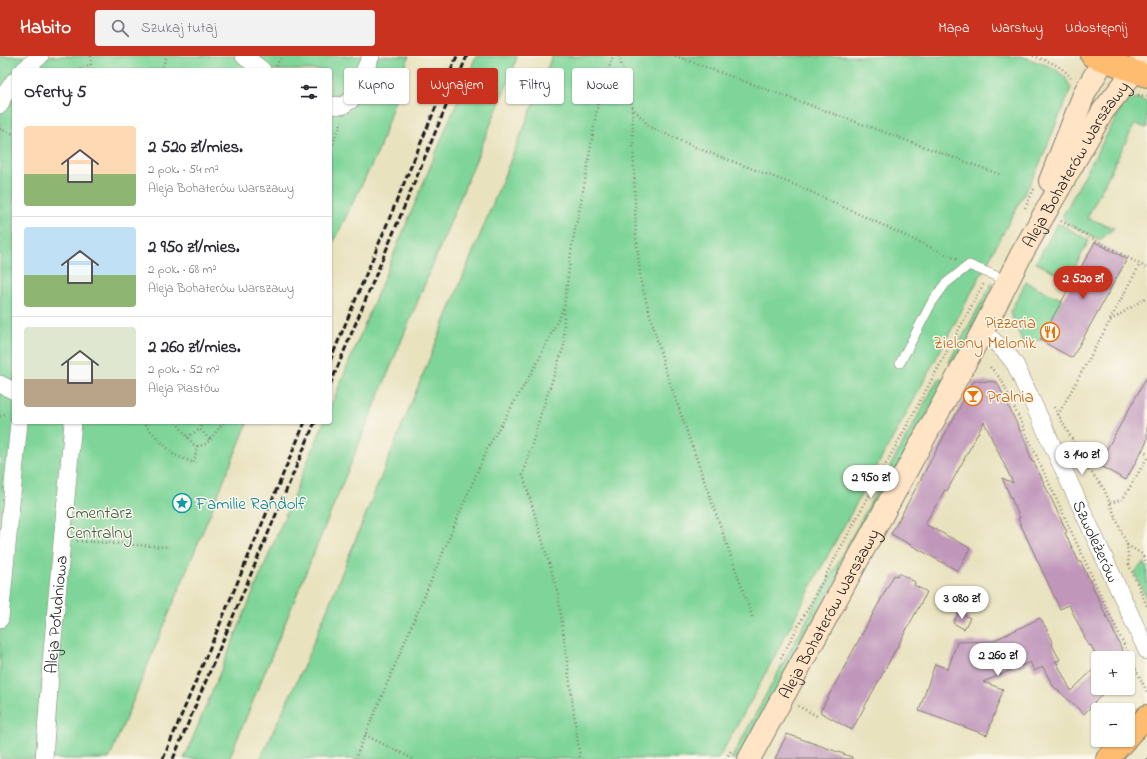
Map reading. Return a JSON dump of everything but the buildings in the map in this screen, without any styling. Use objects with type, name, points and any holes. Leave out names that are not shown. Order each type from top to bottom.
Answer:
[{"type":"main road","points":[[1100,57],[1143,68]]},
{"type":"main road","points":[[1135,729],[1147,716]]},
{"type":"main road","points":[[1107,759],[1118,747]]},
{"type":"street","points":[[26,68],[40,56]]},
{"type":"street","points":[[244,56],[259,68]]},
{"type":"street","points":[[366,68],[371,56]]},
{"type":"street","name":"Aleja Bohaterów Warszawy","points":[[1021,255],[1100,57]]},
{"type":"street","name":"Aleja Bohaterów Warszawy","points":[[741,752],[982,332],[998,279],[1021,255],[1103,111],[1115,94],[1143,68]]},
{"type":"street","points":[[0,106],[3,97],[12,84]]},
{"type":"street","points":[[332,105],[342,106],[345,104]]},
{"type":"street","name":"Szwoleżerów","points":[[982,332],[997,342],[1015,364],[1147,651]]},
{"type":"street","points":[[0,384],[12,390]]},
{"type":"street","points":[[0,619],[19,424]]},
{"type":"street","name":"Aleja Południowa","points":[[44,759],[52,648],[73,424]]},
{"type":"lane","points":[[900,363],[932,302],[945,284],[969,265],[998,279]]},
{"type":"path","points":[[91,56],[91,68]]},
{"type":"path","points":[[162,68],[167,56]]},
{"type":"path","points":[[275,68],[282,56]]},
{"type":"path","points":[[580,759],[558,593],[523,475],[542,410],[564,346],[564,307],[572,245],[585,181],[599,97],[614,56]]},
{"type":"path","points":[[619,56],[632,106],[636,236],[641,282],[665,369],[753,619]]},
{"type":"path","points":[[675,56],[999,174]]},
{"type":"path","points":[[1033,56],[1054,64]]},
{"type":"path","points":[[81,68],[91,64]]},
{"type":"path","points":[[332,146],[349,104]]},
{"type":"path","points":[[632,106],[650,127],[697,148],[798,186],[969,265]]},
{"type":"path","points":[[0,129],[12,133]]},
{"type":"path","points":[[1022,214],[1036,186]]},
{"type":"path","points":[[1057,219],[1147,268]]},
{"type":"path","points":[[1058,415],[1140,264]]},
{"type":"path","points":[[779,662],[998,279]]},
{"type":"path","points":[[1110,321],[1147,297]]},
{"type":"path","points":[[355,759],[487,449],[537,363],[564,307]]},
{"type":"path","points":[[990,367],[1001,379],[1147,692]]},
{"type":"path","points":[[1052,404],[1088,468],[1104,489],[1127,545],[1129,565],[1147,606]]},
{"type":"path","points":[[144,424],[174,456],[194,463],[197,446]]},
{"type":"path","points":[[177,424],[193,444],[197,446],[204,445],[210,440],[222,424]]},
{"type":"path","points":[[200,429],[201,424]]},
{"type":"path","points":[[187,437],[200,429]]},
{"type":"path","points":[[200,429],[210,440]]},
{"type":"path","points":[[1142,450],[1147,453]]},
{"type":"path","points":[[1110,503],[1123,499],[1147,458]]},
{"type":"path","points":[[62,540],[169,547]]},
{"type":"path","points":[[1127,545],[1142,554],[1147,564]]},
{"type":"path","points":[[794,704],[817,716]]},
{"type":"path","points":[[365,735],[413,759]]},
{"type":"path","points":[[726,759],[741,752]]},
{"type":"green space","name":"Cmentarz Centralny","points":[[0,56],[409,56],[405,68],[344,68],[344,104],[394,104],[378,152],[332,245],[332,68],[12,68],[12,424],[247,424],[109,759],[0,759]]},
{"type":"green space","points":[[476,56],[517,56],[514,68],[506,68],[506,87],[229,759],[184,759],[323,424],[332,424],[332,403],[456,104],[498,104],[498,68],[471,68]]},
{"type":"green space","points":[[552,56],[1021,56],[1054,68],[1065,77],[1071,88],[1038,168],[911,405],[830,551],[752,699],[718,759],[260,759],[303,668],[533,104],[564,104],[564,68],[547,68]]},
{"type":"green space","points":[[1137,98],[1147,102],[1147,128],[1135,124],[1087,218],[1114,228],[1100,240],[1065,222],[1063,215],[1122,107],[1128,101]]},
{"type":"green space","points":[[1057,224],[1062,225],[1089,240],[1069,279],[1036,263]]},
{"type":"green space","points":[[1026,282],[1063,300],[1040,340],[1023,343],[1010,312]]},
{"type":"green space","points":[[992,283],[996,285],[954,365],[949,362]]},
{"type":"green space","points":[[940,378],[945,381],[739,759],[731,759],[933,388]]},
{"type":"green space","points":[[1144,562],[1147,568],[1147,600],[1135,574]]},
{"type":"railway","points":[[332,356],[457,56]]},
{"type":"railway","points":[[332,380],[467,56]]},
{"type":"railway","points":[[163,759],[304,424]]},
{"type":"railway","points":[[173,759],[314,424]]},
{"type":"place","name":"Pizzeria Zielony Melonik","points":[[1050,332]]},
{"type":"place","name":"Pralnia","points":[[973,396]]},
{"type":"place","name":"Familie Randolf","points":[[182,503]]}]
